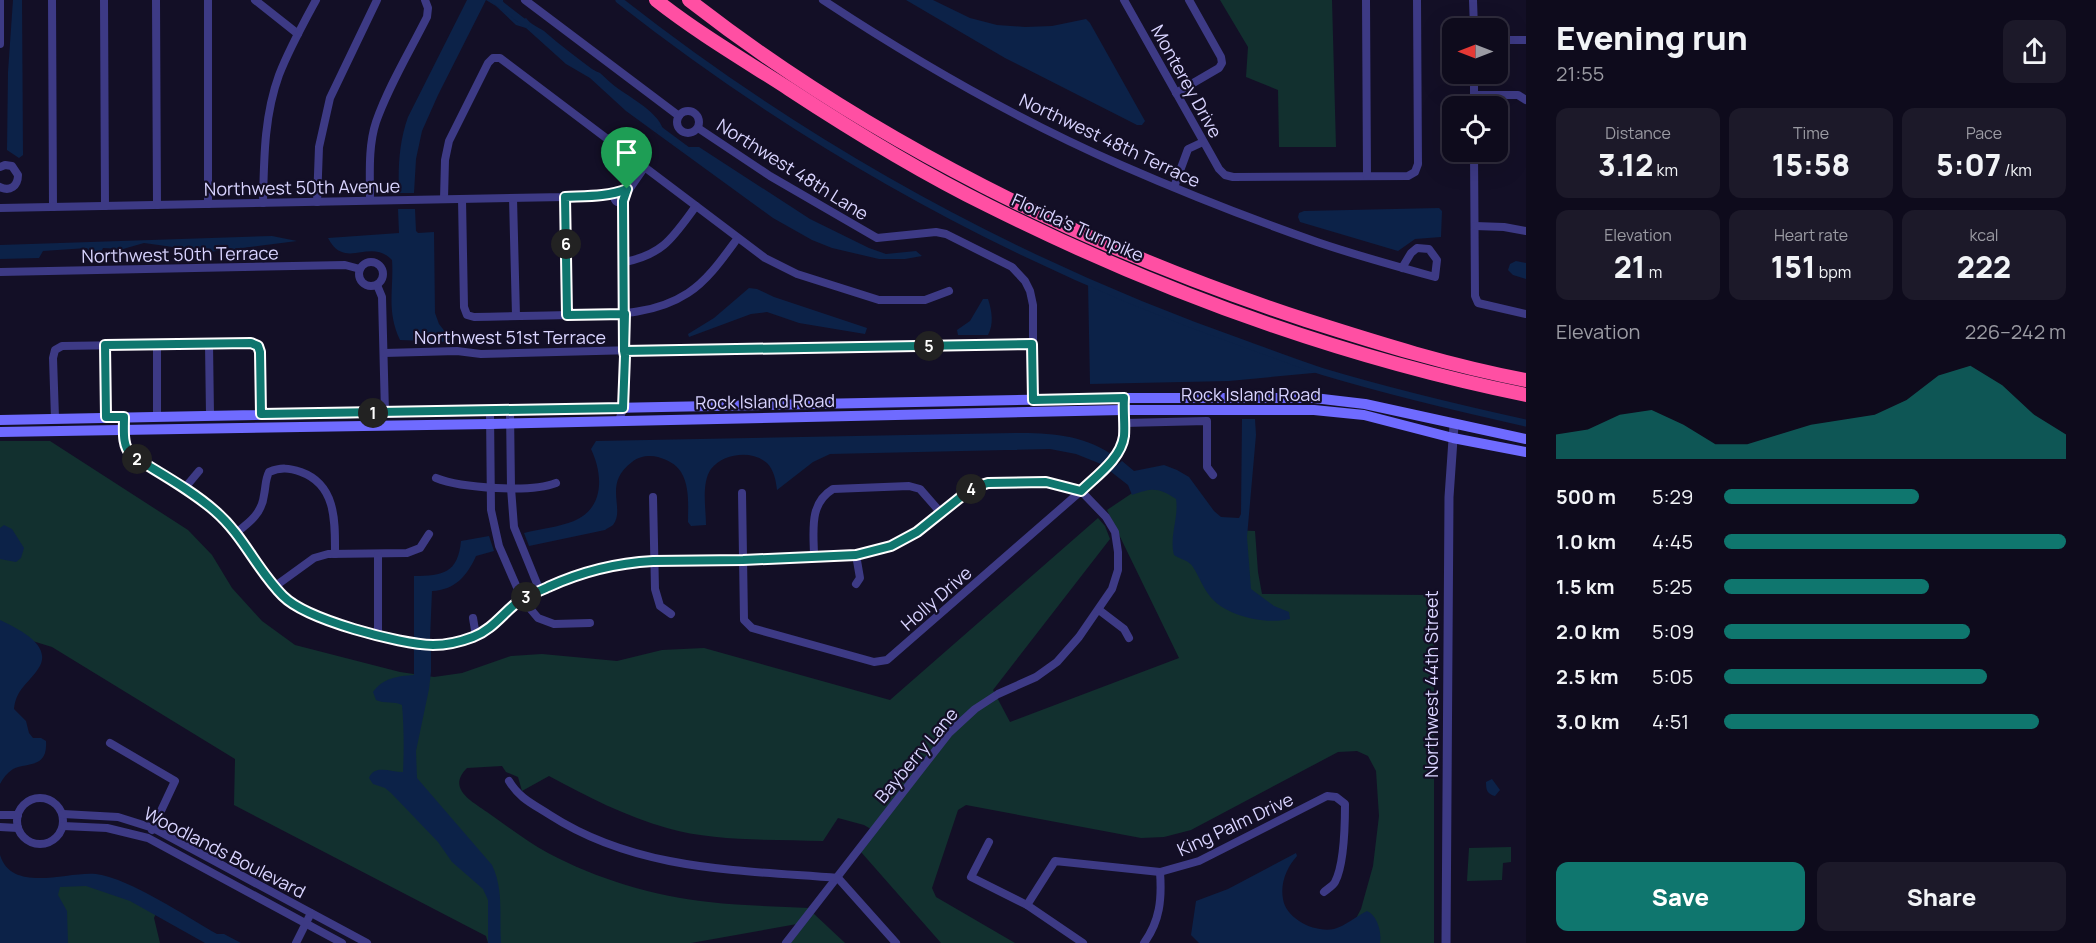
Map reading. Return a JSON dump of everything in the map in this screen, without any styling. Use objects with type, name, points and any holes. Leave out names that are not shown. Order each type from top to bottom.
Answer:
[{"type":"highway","name":"Florida's Turnpike","points":[[654,0],[856,132],[987,206],[1114,265],[1225,309],[1364,355],[1489,388],[1526,395]]},
{"type":"highway","name":"Florida's Turnpike","points":[[689,0],[736,37],[859,117],[989,189],[1117,249],[1230,294],[1367,340],[1493,374],[1526,380]]},
{"type":"main road","name":"Rock Island Road","points":[[0,420],[1124,398],[1314,398],[1453,438],[1526,452]]},
{"type":"main road","name":"Rock Island Road","points":[[0,432],[1124,410],[1353,408],[1454,424],[1526,439]]},
{"type":"street","points":[[0,0],[0,44]]},
{"type":"street","points":[[52,0],[53,207]]},
{"type":"street","points":[[104,0],[105,206]]},
{"type":"street","points":[[156,0],[157,205]]},
{"type":"street","points":[[208,0],[208,204]]},
{"type":"street","points":[[255,0],[298,34]]},
{"type":"street","points":[[263,203],[264,144],[270,107],[279,75],[316,0]]},
{"type":"street","points":[[317,202],[319,147],[330,99],[377,0]]},
{"type":"street","name":"Northwest 48th Lane","points":[[525,0],[677,114]]},
{"type":"street","name":"Northwest 48th Terrace","points":[[823,0],[924,62],[1033,123],[1120,165],[1222,207],[1318,242],[1402,268],[1435,277],[1437,260],[1429,249],[1417,248],[1402,268]]},
{"type":"street","points":[[1176,93],[1219,68],[1222,63],[1221,57],[1189,0]]},
{"type":"street","points":[[1366,0],[1367,176],[1408,176],[1415,172],[1418,164],[1417,0]]},
{"type":"street","points":[[1473,0],[1474,18]]},
{"type":"street","name":"Monterey Drive","points":[[1126,1],[1203,141],[1225,175],[1233,177],[1367,176]]},
{"type":"street","points":[[370,200],[370,159],[376,123],[388,93],[427,17],[426,4]]},
{"type":"street","points":[[1508,40],[1526,40]]},
{"type":"street","points":[[444,199],[445,160],[449,141],[488,63],[494,58],[500,58],[765,258],[797,274],[879,300],[925,300],[949,291]]},
{"type":"street","points":[[1474,84],[1474,95],[1518,95],[1526,100]]},
{"type":"street","name":"Northwest 48th Lane","points":[[677,114],[684,111],[694,112],[699,117],[698,128]]},
{"type":"street","name":"Northwest 48th Lane","points":[[677,114],[677,123],[681,130],[688,133],[698,128]]},
{"type":"street","name":"Northwest 48th Lane","points":[[698,128],[770,176],[877,238],[936,232],[946,234],[1011,267],[1025,281],[1031,296],[1033,400]]},
{"type":"street","points":[[1174,187],[1188,149],[1203,141]]},
{"type":"street","points":[[1474,162],[1475,296],[1478,303],[1526,314]]},
{"type":"street","points":[[0,166],[8,165],[15,169],[18,179],[12,188],[0,187]]},
{"type":"street","points":[[619,421],[623,408],[625,314],[621,196],[644,168]]},
{"type":"street","name":"Northwest 50th Avenue","points":[[0,208],[621,196]]},
{"type":"street","points":[[565,197],[567,315]]},
{"type":"street","points":[[513,198],[516,316]]},
{"type":"street","points":[[462,199],[464,307],[467,315],[474,317],[625,314],[651,310],[673,302],[690,292],[709,275],[737,239]]},
{"type":"street","points":[[625,262],[643,258],[661,249],[672,239],[696,206]]},
{"type":"street","points":[[1475,226],[1504,226],[1526,231]]},
{"type":"street","points":[[370,262],[378,264],[383,275],[377,285],[367,286],[359,276],[360,269],[370,262]]},
{"type":"street","name":"Northwest 50th Terrace","points":[[0,272],[345,265],[360,269]]},
{"type":"street","points":[[377,285],[382,297],[385,413]]},
{"type":"street","points":[[55,418],[53,357],[55,350],[62,346],[105,345],[251,343],[258,346],[261,414]]},
{"type":"street","points":[[209,344],[210,415]]},
{"type":"street","name":"Northwest 51st Terrace","points":[[384,353],[457,351],[481,354],[1032,344]]},
{"type":"street","points":[[105,345],[106,417]]},
{"type":"street","points":[[157,345],[157,416]]},
{"type":"street","name":"Holly Drive","points":[[742,494],[744,620],[752,628],[874,662],[887,660],[1081,491],[1113,459],[1124,438],[1124,398]]},
{"type":"street","points":[[490,411],[491,510],[499,546],[522,599],[538,618],[554,624],[590,623]]},
{"type":"street","points":[[510,411],[514,527],[540,591]]},
{"type":"street","points":[[124,417],[126,450],[214,510],[237,532],[274,587],[300,609],[320,619],[432,645],[458,642],[476,636],[492,626],[522,599],[576,574],[598,568],[653,561],[856,555],[891,546],[917,532],[972,488],[988,483],[1046,482],[1081,491]]},
{"type":"street","points":[[1124,423],[1207,421],[1207,467],[1213,475]]},
{"type":"street","name":"Northwest 44th Street","points":[[1446,943],[1449,518],[1454,424]]},
{"type":"street","points":[[237,532],[252,521],[262,506],[265,481],[269,472],[279,468],[289,468],[306,474],[316,481],[331,501],[335,520],[335,554]]},
{"type":"street","points":[[184,489],[199,471]]},
{"type":"street","points":[[436,478],[448,483],[490,488],[545,487],[556,483]]},
{"type":"street","points":[[814,558],[815,511],[825,495],[834,489],[909,486],[920,489],[941,513]]},
{"type":"street","name":"Bayberry Lane","points":[[786,943],[949,733],[975,709],[998,694],[1036,677],[1057,662],[1099,610],[1112,589],[1118,570],[1118,552],[1114,532],[1106,517],[1081,491]]},
{"type":"street","points":[[652,497],[655,589],[660,606],[671,614]]},
{"type":"street","points":[[274,587],[314,558],[335,554],[407,553],[420,548],[429,534]]},
{"type":"street","points":[[378,555],[378,634]]},
{"type":"street","points":[[856,555],[860,578],[856,584]]},
{"type":"street","points":[[1099,610],[1124,629],[1129,638]]},
{"type":"street","points":[[473,618],[476,636]]},
{"type":"street","points":[[110,743],[175,781],[148,838]]},
{"type":"street","points":[[509,781],[517,794],[558,820],[590,836],[659,860],[693,867],[838,878],[896,943]]},
{"type":"street","name":"King Palm Drive","points":[[1027,905],[1055,861],[1160,872],[1199,861],[1327,796],[1336,797],[1345,804],[1345,825],[1341,860],[1335,883],[1324,892]]},
{"type":"street","points":[[40,798],[54,802],[63,814],[63,826],[55,839],[41,844],[27,840],[18,828],[18,815],[26,803],[40,798]]},
{"type":"street","name":"Woodlands Boulevard","points":[[63,814],[118,817],[153,828],[367,943]]},
{"type":"street","points":[[0,815],[18,815]]},
{"type":"street","name":"Woodlands Boulevard","points":[[63,826],[107,828],[148,838],[342,943]]},
{"type":"street","points":[[0,827],[18,828]]},
{"type":"street","points":[[988,842],[971,877],[1027,905],[1083,943]]},
{"type":"street","points":[[1144,943],[1153,930],[1160,909],[1160,872]]},
{"type":"street","points":[[296,943],[311,913]]},
{"type":"green space","points":[[1220,0],[1332,0],[1336,147],[1279,147],[1278,90],[1246,77],[1248,47]]},
{"type":"green space","points":[[0,441],[50,441],[188,530],[212,555],[232,588],[262,621],[295,645],[400,672],[434,677],[462,673],[511,656],[542,654],[617,661],[662,650],[704,648],[890,700],[1098,518],[1105,526],[1110,539],[993,690],[1010,722],[1179,658],[1107,510],[1156,477],[1230,530],[1255,531],[1262,594],[1434,595],[1434,943],[1343,943],[1361,909],[1373,866],[1379,816],[1376,771],[1368,756],[1357,751],[1338,752],[1191,830],[1164,837],[1141,838],[966,805],[958,810],[932,888],[936,897],[1015,943],[941,943],[861,852],[876,832],[864,825],[838,818],[823,841],[705,836],[667,828],[636,818],[592,799],[549,776],[522,791],[518,777],[506,772],[502,766],[467,768],[459,782],[460,788],[468,798],[540,848],[586,871],[646,891],[688,899],[809,908],[797,924],[691,943],[488,943],[486,936],[234,805],[235,759],[52,647],[0,631]]},
{"type":"green space","points":[[1511,847],[1511,862],[1503,863],[1502,880],[1467,881],[1469,848]]},
{"type":"green space","points":[[81,879],[157,911],[154,918],[160,943],[45,943],[50,885]]},
{"type":"green space","points":[[813,913],[845,943],[790,943]]},
{"type":"water","points":[[13,0],[22,0],[23,155],[19,158],[7,150],[8,72]]},
{"type":"water","points":[[467,0],[486,0],[422,131],[416,159],[414,193],[399,193],[400,155],[408,117]]},
{"type":"water","points":[[486,0],[503,0],[504,9],[518,22],[526,18],[600,73],[648,110],[669,133],[666,137],[680,147],[683,144],[687,147],[699,147],[810,219],[869,248],[886,254],[916,251],[922,256],[905,259],[879,259],[832,248],[812,240],[773,218],[626,111],[590,78],[566,64],[526,28],[516,25]]},
{"type":"water","points":[[906,0],[933,0],[970,18],[997,25],[1052,26],[1086,19],[1145,121],[1142,125],[1137,125],[1005,58]]},
{"type":"water","points":[[1439,208],[1442,211],[1441,237],[1415,239],[1398,251],[1300,222],[1298,217],[1299,213],[1304,211]]},
{"type":"water","points":[[398,209],[415,209],[418,233],[434,232],[435,313],[439,324],[453,342],[400,340],[392,310],[392,260],[384,254],[375,252],[342,252],[328,238],[399,233]]},
{"type":"water","points":[[272,236],[297,241],[209,252],[144,243],[123,249],[103,248],[99,256],[93,256],[87,248],[43,251],[39,258],[0,259],[0,245]]},
{"type":"water","points":[[1516,261],[1526,263],[1526,279],[1513,275],[1508,270],[1510,264]]},
{"type":"water","points":[[1088,282],[1192,326],[1324,372],[1229,381],[1090,384]]},
{"type":"water","points":[[749,288],[867,328],[865,334],[799,323],[767,312],[751,314],[689,337],[688,334],[714,318]]},
{"type":"water","points":[[983,299],[988,299],[991,313],[992,322],[988,335],[958,335],[957,330],[970,321]]},
{"type":"water","points":[[1242,419],[1255,419],[1256,435],[1247,537],[1251,589],[1274,606],[1289,612],[1290,619],[1258,620],[1235,613],[1216,602],[1207,592],[1192,565],[1174,555],[1176,499],[1155,490],[1132,495],[1128,485],[1110,471],[1122,461],[1134,471],[1164,465],[1189,477],[1221,517],[1239,518],[1241,514]]},
{"type":"water","points":[[1014,433],[1064,436],[1088,442],[1111,454],[1101,464],[1076,454],[1050,449],[830,454],[813,462],[777,490],[773,472],[767,463],[754,456],[738,455],[723,459],[711,469],[705,489],[706,525],[691,526],[688,522],[687,490],[681,472],[665,459],[655,456],[645,457],[632,462],[623,470],[618,479],[617,512],[613,525],[605,530],[529,546],[524,533],[574,521],[591,508],[599,490],[598,469],[591,449],[596,441]]},
{"type":"water","points":[[4,525],[12,529],[24,548],[21,558],[16,562],[0,559],[0,528]]},
{"type":"water","points":[[489,536],[494,551],[476,556],[469,570],[454,585],[432,591],[430,639],[414,638],[414,576],[433,575],[447,570],[456,560],[461,541]]},
{"type":"water","points":[[0,620],[31,638],[41,652],[42,660],[38,669],[17,696],[14,709],[26,721],[33,738],[46,741],[46,750],[44,756],[36,763],[13,769],[0,784]]},
{"type":"water","points":[[414,648],[431,649],[429,689],[416,751],[417,778],[492,865],[500,894],[501,943],[488,943],[488,900],[483,889],[452,862],[438,842],[391,793],[373,784],[369,778],[371,774],[379,770],[403,772],[402,705],[376,700],[373,692],[386,681],[414,675]]},
{"type":"water","points":[[1492,779],[1500,790],[1495,796],[1489,793],[1486,787],[1486,782]]},
{"type":"water","points":[[1296,853],[1297,856],[1287,870],[1283,881],[1283,899],[1290,913],[1310,927],[1326,930],[1342,926],[1367,911],[1374,916],[1378,924],[1380,943],[1199,943],[1191,935],[1196,901],[1228,889]]},
{"type":"water","points":[[0,855],[6,867],[16,874],[28,877],[96,874],[110,877],[141,890],[217,934],[224,934],[241,943],[205,943],[130,901],[86,886],[60,887],[58,895],[67,911],[68,943],[0,943]]},
{"type":"waterway","points":[[495,0],[526,24]]},
{"type":"waterway","points":[[619,0],[691,55],[842,154],[919,199],[1080,278],[1163,313],[1324,372],[1526,423]]},
{"type":"waterway","points":[[660,130],[687,150]]},
{"type":"route","points":[[627,189],[617,194],[604,196],[565,197],[567,315],[625,314],[624,351],[1032,344],[1033,400],[1124,398],[1124,438],[1120,449],[1081,491],[1046,482],[988,483],[972,488],[917,532],[874,552],[840,557],[653,561],[598,568],[576,574],[522,599],[492,626],[476,636],[458,642],[432,645],[415,643],[320,619],[300,609],[274,587],[237,532],[214,510],[126,450],[124,417],[106,417],[105,345],[251,343],[258,346],[261,414],[623,408],[625,356],[624,351],[625,314],[625,262],[623,201],[627,189]]}]
